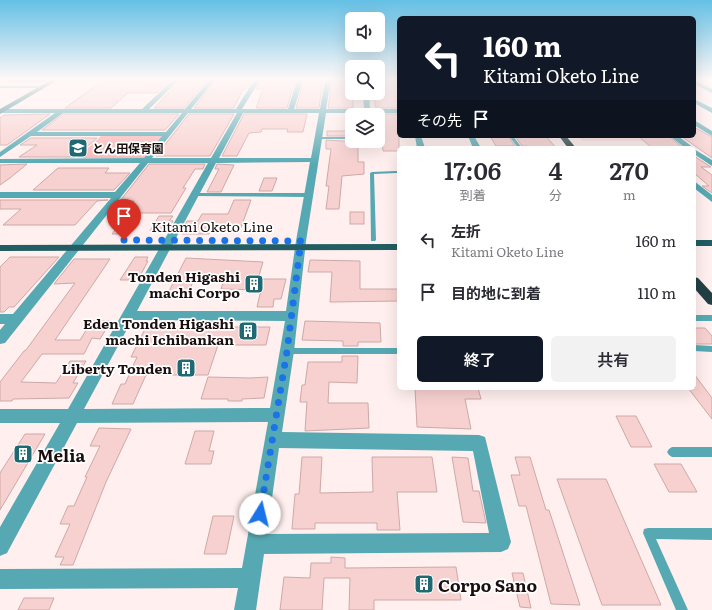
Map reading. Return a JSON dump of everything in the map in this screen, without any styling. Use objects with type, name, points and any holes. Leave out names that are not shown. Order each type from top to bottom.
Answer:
[{"type":"highway","points":[[564,138],[570,146]]},
{"type":"highway","points":[[696,283],[712,301]]},
{"type":"main road","name":"Kitami Oketo Line","points":[[301,244],[397,240]]},
{"type":"main road","name":"Kitami Oketo Line","points":[[0,241],[77,244],[301,244],[397,248]]},
{"type":"main road","points":[[696,243],[712,243]]},
{"type":"main road","name":"Kitami Oketo Line","points":[[0,248],[77,244]]},
{"type":"street","points":[[0,339],[189,108]]},
{"type":"street","points":[[0,110],[345,111]]},
{"type":"street","points":[[0,155],[62,111]]},
{"type":"street","points":[[0,546],[240,111]]},
{"type":"street","points":[[245,610],[287,351],[308,195],[319,138],[322,111]]},
{"type":"street","points":[[385,111],[397,111]]},
{"type":"street","points":[[696,123],[712,134]]},
{"type":"street","points":[[30,134],[168,134]]},
{"type":"street","points":[[676,138],[687,146]]},
{"type":"street","points":[[696,152],[712,164]]},
{"type":"street","points":[[0,161],[314,160]]},
{"type":"street","points":[[696,186],[712,199]]},
{"type":"street","points":[[0,195],[118,195]]},
{"type":"street","points":[[127,315],[291,316]]},
{"type":"street","points":[[0,319],[16,319]]},
{"type":"street","points":[[0,416],[277,415]]},
{"type":"street","points":[[255,544],[501,542],[479,443],[272,440]]},
{"type":"street","points":[[0,579],[250,578]]},
{"type":"lane","points":[[319,138],[345,138]]},
{"type":"lane","points":[[373,240],[372,173],[395,172]]},
{"type":"lane","points":[[195,195],[308,195]]},
{"type":"lane","points":[[696,318],[712,318]]},
{"type":"lane","points":[[696,348],[712,349]]},
{"type":"lane","points":[[287,351],[397,351]]},
{"type":"lane","points":[[672,452],[712,452]]},
{"type":"lane","points":[[682,610],[648,533],[712,534]]},
{"type":"shaded area","points":[[102,135],[163,135],[144,158],[77,158]]},
{"type":"shaded area","points":[[579,138],[673,138],[677,141],[582,141]]},
{"type":"building","points":[[50,114],[7,145],[0,145],[0,118],[4,115]]},
{"type":"building","points":[[63,114],[179,114],[165,130],[42,130]]},
{"type":"building","points":[[189,114],[234,114],[210,156],[156,156]]},
{"type":"building","points":[[244,114],[307,114],[303,132],[287,132],[288,129],[262,129],[261,132],[249,133],[237,156],[222,156]]},
{"type":"building","points":[[385,114],[397,114],[397,138],[399,138],[399,146],[397,146],[397,151],[383,151],[383,148],[385,148]]},
{"type":"building","points":[[696,128],[712,137],[712,158],[696,146],[684,138],[696,138]]},
{"type":"building","points":[[327,131],[345,131],[345,136],[327,136]]},
{"type":"building","points":[[31,138],[97,138],[75,157],[19,157],[37,145],[20,145]]},
{"type":"building","points":[[491,138],[509,138],[515,146],[496,146]]},
{"type":"building","points":[[516,138],[548,138],[554,146],[522,146]]},
{"type":"building","points":[[640,138],[671,138],[681,146],[650,146]]},
{"type":"building","points":[[326,140],[345,141],[345,148],[358,148],[358,162],[364,162],[364,174],[342,176],[339,209],[326,209],[329,186],[326,186],[331,149],[326,149]]},
{"type":"building","points":[[696,157],[711,167],[701,167],[712,175],[712,193],[702,186],[709,186],[696,175]]},
{"type":"building","points":[[27,164],[10,178],[0,185],[0,165]]},
{"type":"building","points":[[149,164],[205,164],[203,169],[195,169],[183,188],[186,188],[171,213],[139,213],[125,234],[112,234],[130,210],[127,210],[134,201],[120,201]]},
{"type":"building","points":[[217,164],[234,165],[221,192],[207,192],[219,169],[215,169]]},
{"type":"building","points":[[58,168],[109,168],[105,173],[130,173],[114,190],[33,190]]},
{"type":"building","points":[[264,178],[277,178],[272,191],[259,191]]},
{"type":"building","points":[[0,200],[108,200],[97,201],[75,225],[3,225],[21,209],[0,209]]},
{"type":"building","points":[[234,200],[251,200],[240,230],[211,230],[209,234],[182,234],[183,231],[181,231],[187,221],[198,221],[202,214],[228,214]]},
{"type":"building","points":[[350,212],[364,212],[364,224],[350,224]]},
{"type":"building","points":[[159,216],[173,216],[169,221],[173,221],[167,231],[150,231]]},
{"type":"building","points":[[10,257],[59,257],[14,307],[9,307],[4,312],[0,312],[0,267]]},
{"type":"building","points":[[135,257],[148,257],[146,261],[148,261],[140,276],[137,276],[135,280],[120,280]]},
{"type":"building","points":[[186,258],[263,262],[258,279],[286,279],[281,299],[274,299],[273,307],[257,307],[261,290],[221,289],[224,280],[194,279],[188,294],[168,293]]},
{"type":"building","points":[[74,259],[110,259],[55,340],[80,340],[92,321],[111,321],[100,339],[92,338],[84,354],[42,354],[21,382],[56,383],[70,361],[86,361],[73,383],[78,383],[69,398],[13,399],[12,401],[0,401],[0,382],[26,350],[75,283],[54,284]]},
{"type":"building","points":[[310,260],[360,261],[360,289],[397,289],[397,301],[330,302],[332,272],[308,272]]},
{"type":"building","points":[[305,321],[380,323],[381,342],[358,342],[358,346],[343,346],[343,341],[302,340]]},
{"type":"building","points":[[224,322],[222,327],[270,327],[266,345],[218,345],[208,375],[146,375],[133,404],[112,404],[121,384],[125,384],[137,357],[131,357],[145,329],[180,329],[183,323]]},
{"type":"building","points":[[696,328],[705,328],[712,336],[712,344],[696,344]]},
{"type":"building","points":[[342,356],[358,356],[357,383],[329,382],[328,403],[368,403],[369,428],[305,431],[307,402],[300,402],[302,385],[305,385],[308,362],[342,362]]},
{"type":"building","points":[[208,377],[268,377],[264,398],[228,401],[228,399],[201,399]]},
{"type":"building","points":[[696,377],[712,398],[712,419],[690,390],[696,390]]},
{"type":"building","points":[[415,390],[479,390],[481,399],[465,399],[471,429],[417,427]]},
{"type":"building","points":[[616,416],[636,416],[652,447],[631,447]]},
{"type":"building","points":[[99,428],[131,429],[106,482],[73,565],[60,565],[64,557],[55,557],[70,524],[60,524],[68,506],[74,506],[87,477],[85,477],[100,446],[90,446]]},
{"type":"building","points":[[195,431],[214,431],[209,451],[214,451],[211,464],[185,464]]},
{"type":"building","name":"Melia","points":[[25,434],[45,434],[0,510],[0,473]]},
{"type":"building","points":[[302,457],[322,457],[320,493],[373,492],[372,457],[432,457],[437,492],[397,492],[400,530],[377,530],[377,523],[315,523],[315,529],[292,529],[295,494],[299,494]]},
{"type":"building","points":[[452,457],[468,458],[473,491],[479,491],[486,523],[463,522]]},
{"type":"building","points":[[515,457],[530,457],[546,510],[549,510],[580,605],[551,604],[526,506],[519,506],[511,475],[520,475]]},
{"type":"building","points":[[654,464],[681,464],[697,492],[669,492]]},
{"type":"building","points":[[557,479],[606,479],[661,605],[602,605]]},
{"type":"building","points":[[213,516],[234,516],[226,554],[204,554]]},
{"type":"building","points":[[331,557],[345,558],[345,568],[456,567],[461,600],[374,600],[374,610],[349,610],[350,578],[324,578],[322,610],[280,610],[284,577],[310,578],[311,563],[331,563]]},
{"type":"building","points":[[512,573],[523,573],[531,608],[520,607]]},
{"type":"building","points":[[24,598],[54,598],[49,610],[18,610]]},
{"type":"place","name":"とん田保育園","points":[[78,148]]},
{"type":"place","name":"Tonden Higashi machi Corpo","points":[[254,284]]},
{"type":"place","name":"Eden Tonden Higashi machi Ichibankan","points":[[248,331]]},
{"type":"place","name":"Liberty Tonden","points":[[186,368]]},
{"type":"place","name":"Melia","points":[[23,454]]},
{"type":"place","name":"Corpo Sano","points":[[424,584]]},
{"type":"route","points":[[124,240],[301,241],[287,351],[260,514]]}]
